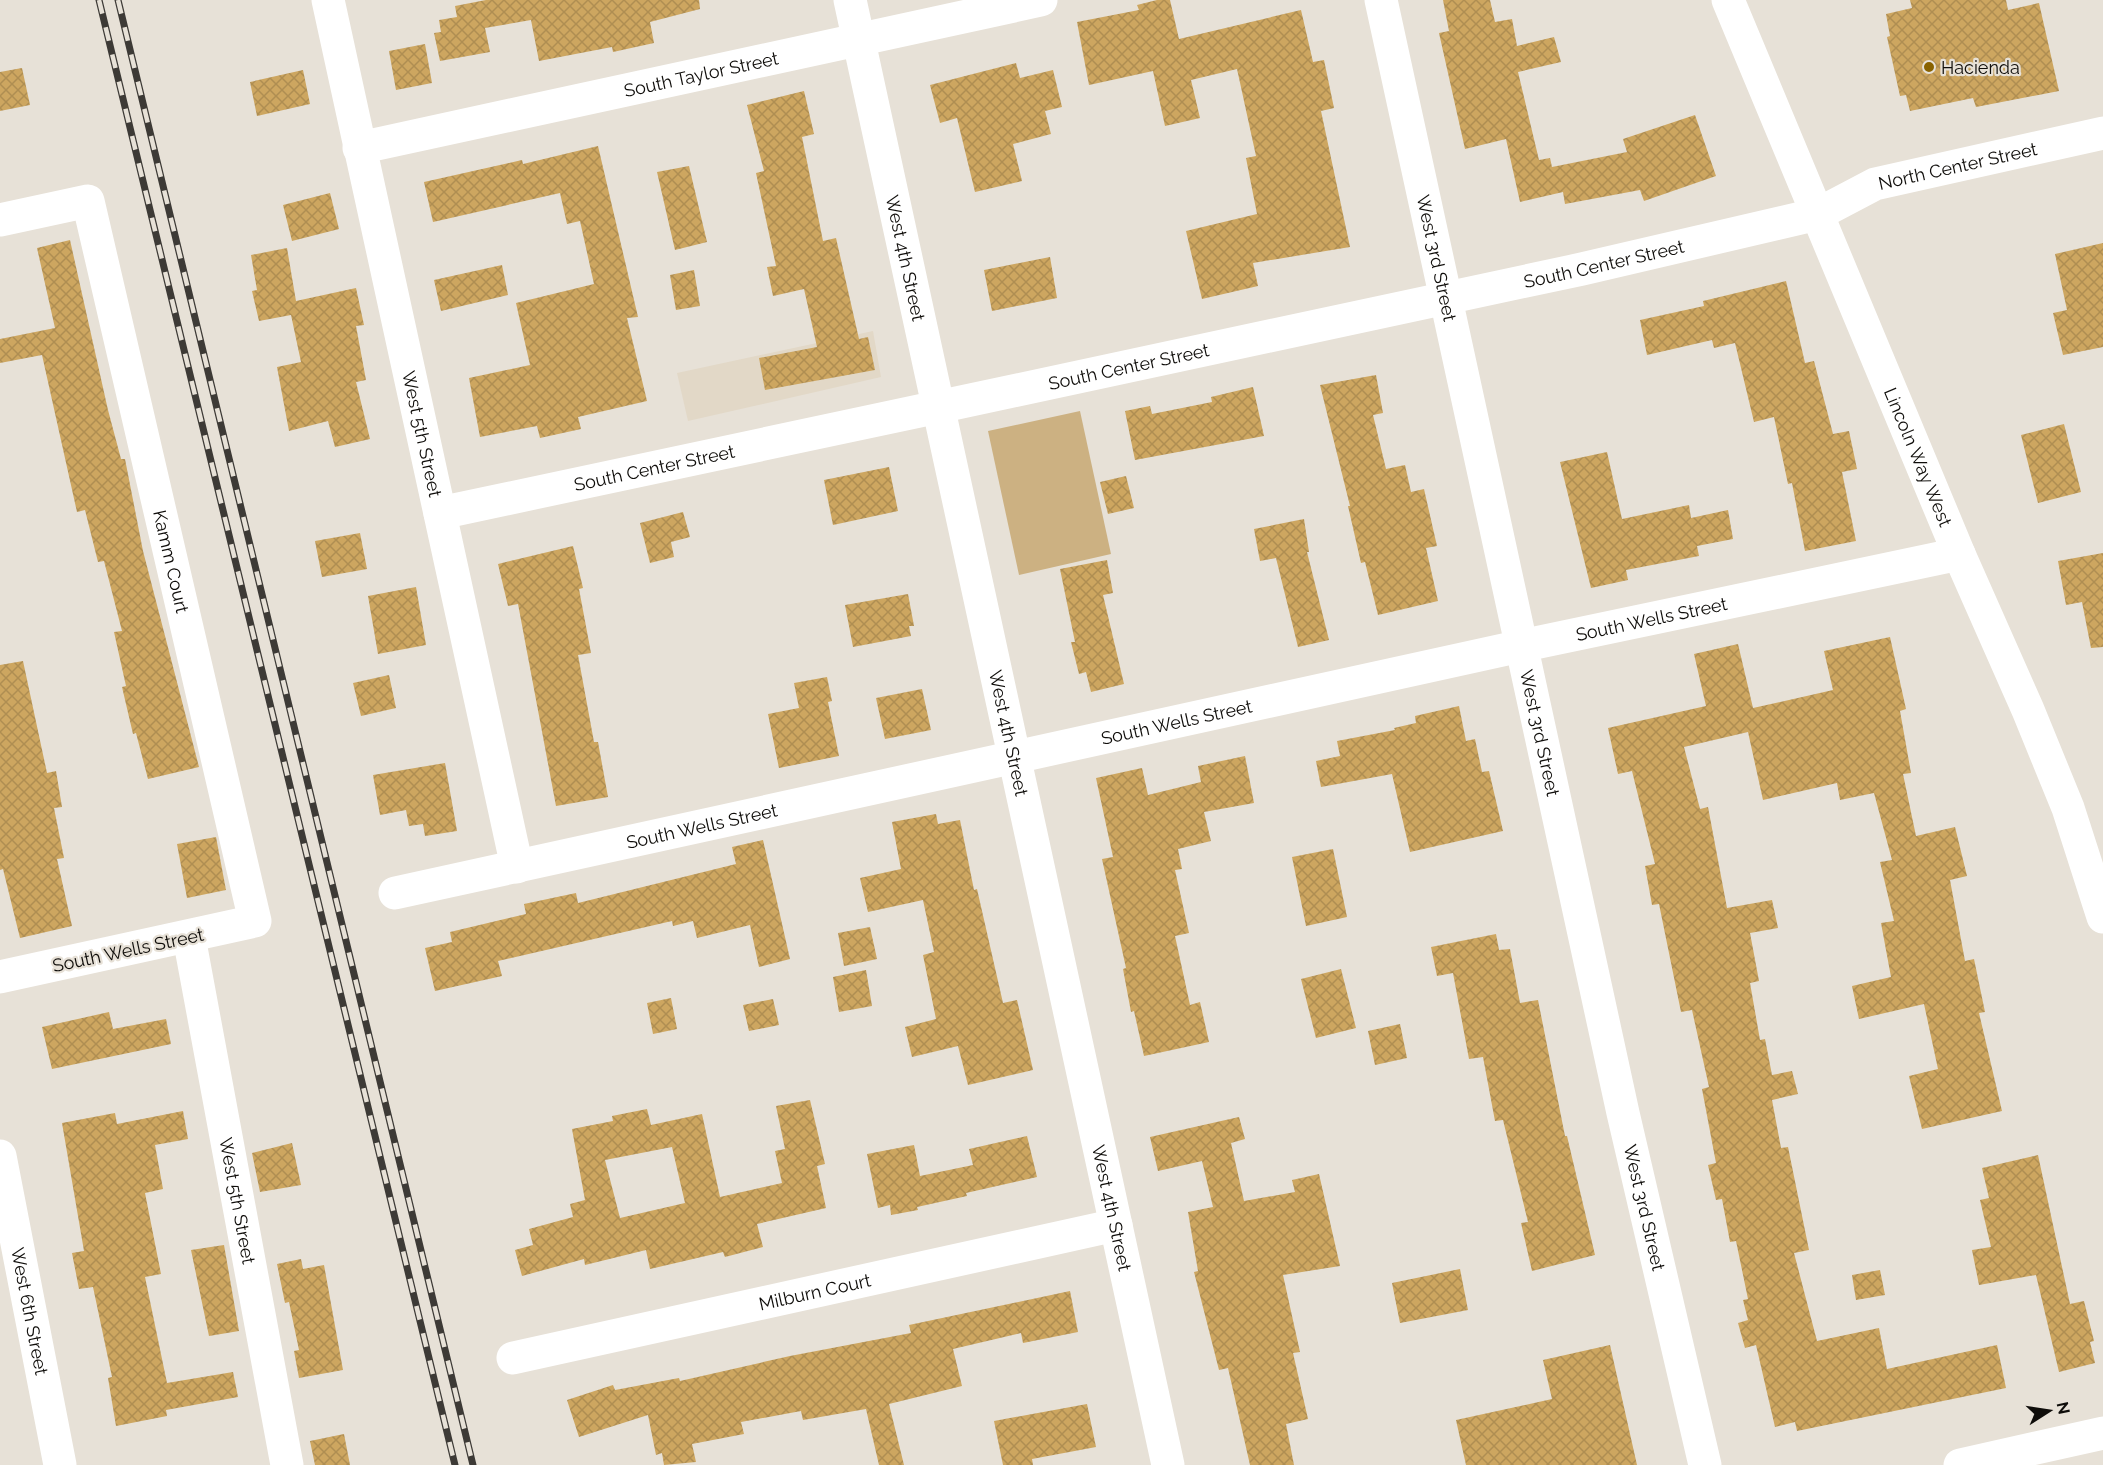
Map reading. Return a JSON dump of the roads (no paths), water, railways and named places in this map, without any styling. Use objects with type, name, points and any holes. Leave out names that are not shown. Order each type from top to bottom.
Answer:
[{"type":"street","name":"West 5th Street","points":[[328,0],[517,867]]},
{"type":"street","name":"West 4th Street","points":[[850,0],[1168,1465]]},
{"type":"street","name":"South Taylor Street","points":[[359,148],[1041,0]]},
{"type":"street","name":"West 3rd Street","points":[[1381,0],[1623,1113],[1705,1465]]},
{"type":"street","name":"Lincoln Way West","points":[[1728,0],[1959,554],[2068,808],[2103,917]]},
{"type":"street","name":"North Center Street","points":[[1818,214],[1875,184],[2103,133]]},
{"type":"street","name":"Kamm Court","points":[[0,220],[88,201],[255,921]]},
{"type":"street","name":"South Center Street","points":[[440,513],[1445,299],[1818,214]]},
{"type":"street","name":"South Wells Street","points":[[394,893],[1521,646],[1959,554]]},
{"type":"street","name":"South Wells Street","points":[[0,977],[255,921]]},
{"type":"street","name":"West 5th Street","points":[[189,937],[287,1465]]},
{"type":"street","name":"West 6th Street","points":[[0,1156],[60,1465]]},
{"type":"street","name":"Milburn Court","points":[[513,1358],[1116,1225]]},
{"type":"street","points":[[1960,1465],[2103,1433]]},
{"type":"railway","points":[[99,0],[455,1465]]},
{"type":"railway","points":[[118,0],[473,1465]]},
{"type":"place","name":"Hacienda","points":[[1929,67]]}]
